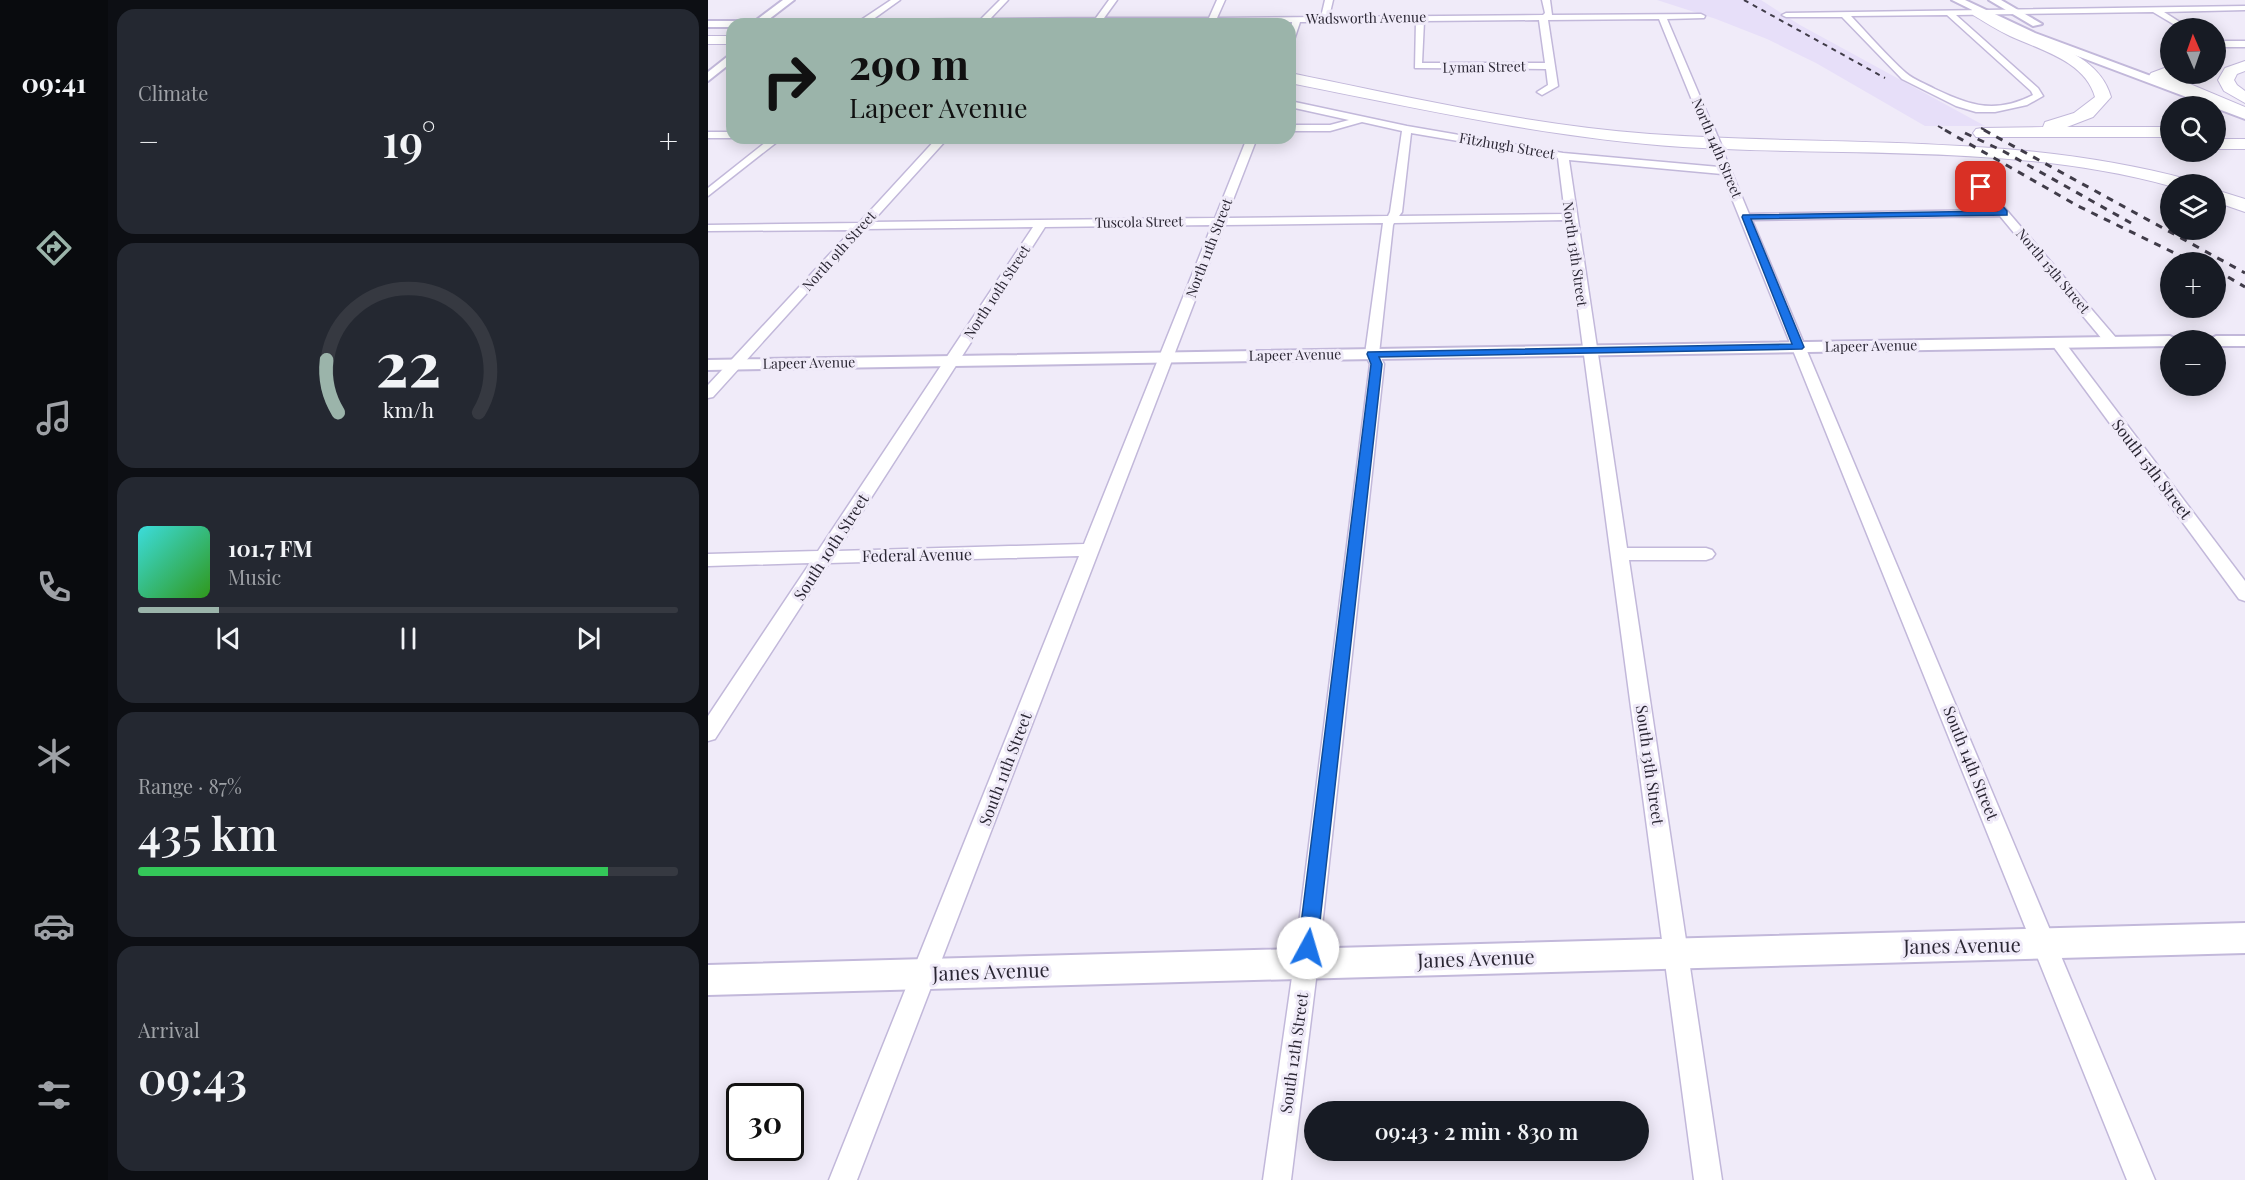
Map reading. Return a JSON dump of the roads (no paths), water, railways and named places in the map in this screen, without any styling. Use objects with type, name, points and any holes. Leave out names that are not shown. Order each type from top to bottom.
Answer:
[{"type":"highway","points":[[1978,12],[2001,27],[2076,62],[2090,72],[2102,88],[2103,97],[2097,105],[2081,117],[2051,126],[1993,133]]},
{"type":"highway","points":[[709,43],[726,41]]},
{"type":"highway","points":[[709,43],[726,47]]},
{"type":"highway","points":[[2226,58],[2245,55]]},
{"type":"highway","points":[[2245,66],[2231,71],[2226,80],[2230,88],[2245,98]]},
{"type":"highway","points":[[1296,67],[1464,101],[1603,121],[1794,132],[1956,134],[2160,132]]},
{"type":"highway","points":[[1296,79],[1474,115],[1589,133],[1647,139],[1885,148],[2062,158],[2133,170],[2160,178]]},
{"type":"highway","points":[[2173,84],[2245,114]]},
{"type":"highway","points":[[2226,132],[2245,132]]},
{"type":"highway","points":[[2226,144],[2245,144]]},
{"type":"highway","points":[[1885,148],[2160,145]]},
{"type":"highway","points":[[2226,199],[2245,206]]},
{"type":"street","points":[[765,18],[789,0]]},
{"type":"street","points":[[866,18],[896,0]]},
{"type":"street","points":[[987,18],[1004,0]]},
{"type":"street","points":[[1100,18],[1113,0]]},
{"type":"street","points":[[1213,18],[1221,0]]},
{"type":"street","points":[[1325,18],[1329,0]]},
{"type":"street","points":[[1542,92],[1553,86],[1543,20],[1549,14],[1546,0]]},
{"type":"street","points":[[1957,0],[2031,36],[2245,114]]},
{"type":"street","points":[[1994,0],[2083,45],[2160,72]]},
{"type":"street","points":[[2074,0],[2090,10]]},
{"type":"street","points":[[1436,7],[1436,17]]},
{"type":"street","points":[[1786,15],[2245,8]]},
{"type":"street","points":[[2154,9],[2169,18]]},
{"type":"street","points":[[1844,14],[1905,77],[1959,104],[1976,109],[1995,109],[2036,99],[2038,94],[1948,12]]},
{"type":"street","name":"North 14th Street","points":[[1662,16],[1799,347]]},
{"type":"street","name":"Wadsworth Avenue","points":[[1297,19],[1701,16]]},
{"type":"street","name":"Lyman Street","points":[[1420,18],[1419,66],[1549,66]]},
{"type":"street","points":[[708,24],[726,24]]},
{"type":"street","points":[[2226,44],[2245,44]]},
{"type":"street","points":[[708,64],[726,62]]},
{"type":"street","points":[[708,78],[726,64]]},
{"type":"street","points":[[2194,84],[2245,103]]},
{"type":"street","name":"Fitzhugh Street","points":[[1296,105],[1407,129],[1563,156],[1726,171]]},
{"type":"street","points":[[1296,128],[1330,128],[1362,119]]},
{"type":"street","name":"South 12th Street","points":[[1277,1180],[1306,963],[1377,364],[1372,354],[1387,225],[1396,212],[1407,129]]},
{"type":"street","points":[[708,135],[726,135]]},
{"type":"street","points":[[708,193],[769,144]]},
{"type":"street","name":"North 9th Street","points":[[708,394],[937,144]]},
{"type":"street","name":"North 11th Street","points":[[1166,357],[1250,144]]},
{"type":"street","name":"North 13th Street","points":[[1563,156],[1590,351]]},
{"type":"street","name":"North 15th Street","points":[[1969,173],[2112,342]]},
{"type":"street","points":[[1746,217],[2004,213]]},
{"type":"street","name":"Tuscola Street","points":[[708,228],[1570,217]]},
{"type":"street","name":"North 10th Street","points":[[953,361],[1041,224]]},
{"type":"street","name":"Lapeer Avenue","points":[[708,364],[2160,341]]},
{"type":"street","points":[[2226,341],[2244,342]]},
{"type":"street","name":"South 15th Street","points":[[2058,343],[2245,594]]},
{"type":"street","name":"South 14th Street","points":[[1799,347],[2046,944],[2140,1180]]},
{"type":"street","name":"South 13th Street","points":[[1590,351],[1708,1180]]},
{"type":"street","name":"South 11th Street","points":[[843,1180],[1166,357]]},
{"type":"street","name":"South 10th Street","points":[[708,733],[953,361]]},
{"type":"street","name":"Federal Avenue","points":[[708,560],[1090,550]]},
{"type":"street","points":[[1619,554],[1706,554]]},
{"type":"street","name":"Janes Avenue","points":[[708,980],[2245,938]]},
{"type":"railway","points":[[1744,0],[1885,78]]},
{"type":"railway","points":[[1938,126],[1947,131]]},
{"type":"railway","points":[[1981,128],[1987,131]]},
{"type":"railway","points":[[1945,130],[2078,206],[2172,252]]},
{"type":"railway","points":[[1984,130],[2245,273]]},
{"type":"railway","points":[[1965,133],[2003,151],[2131,223]]},
{"type":"railway","points":[[2226,276],[2245,287]]}]
